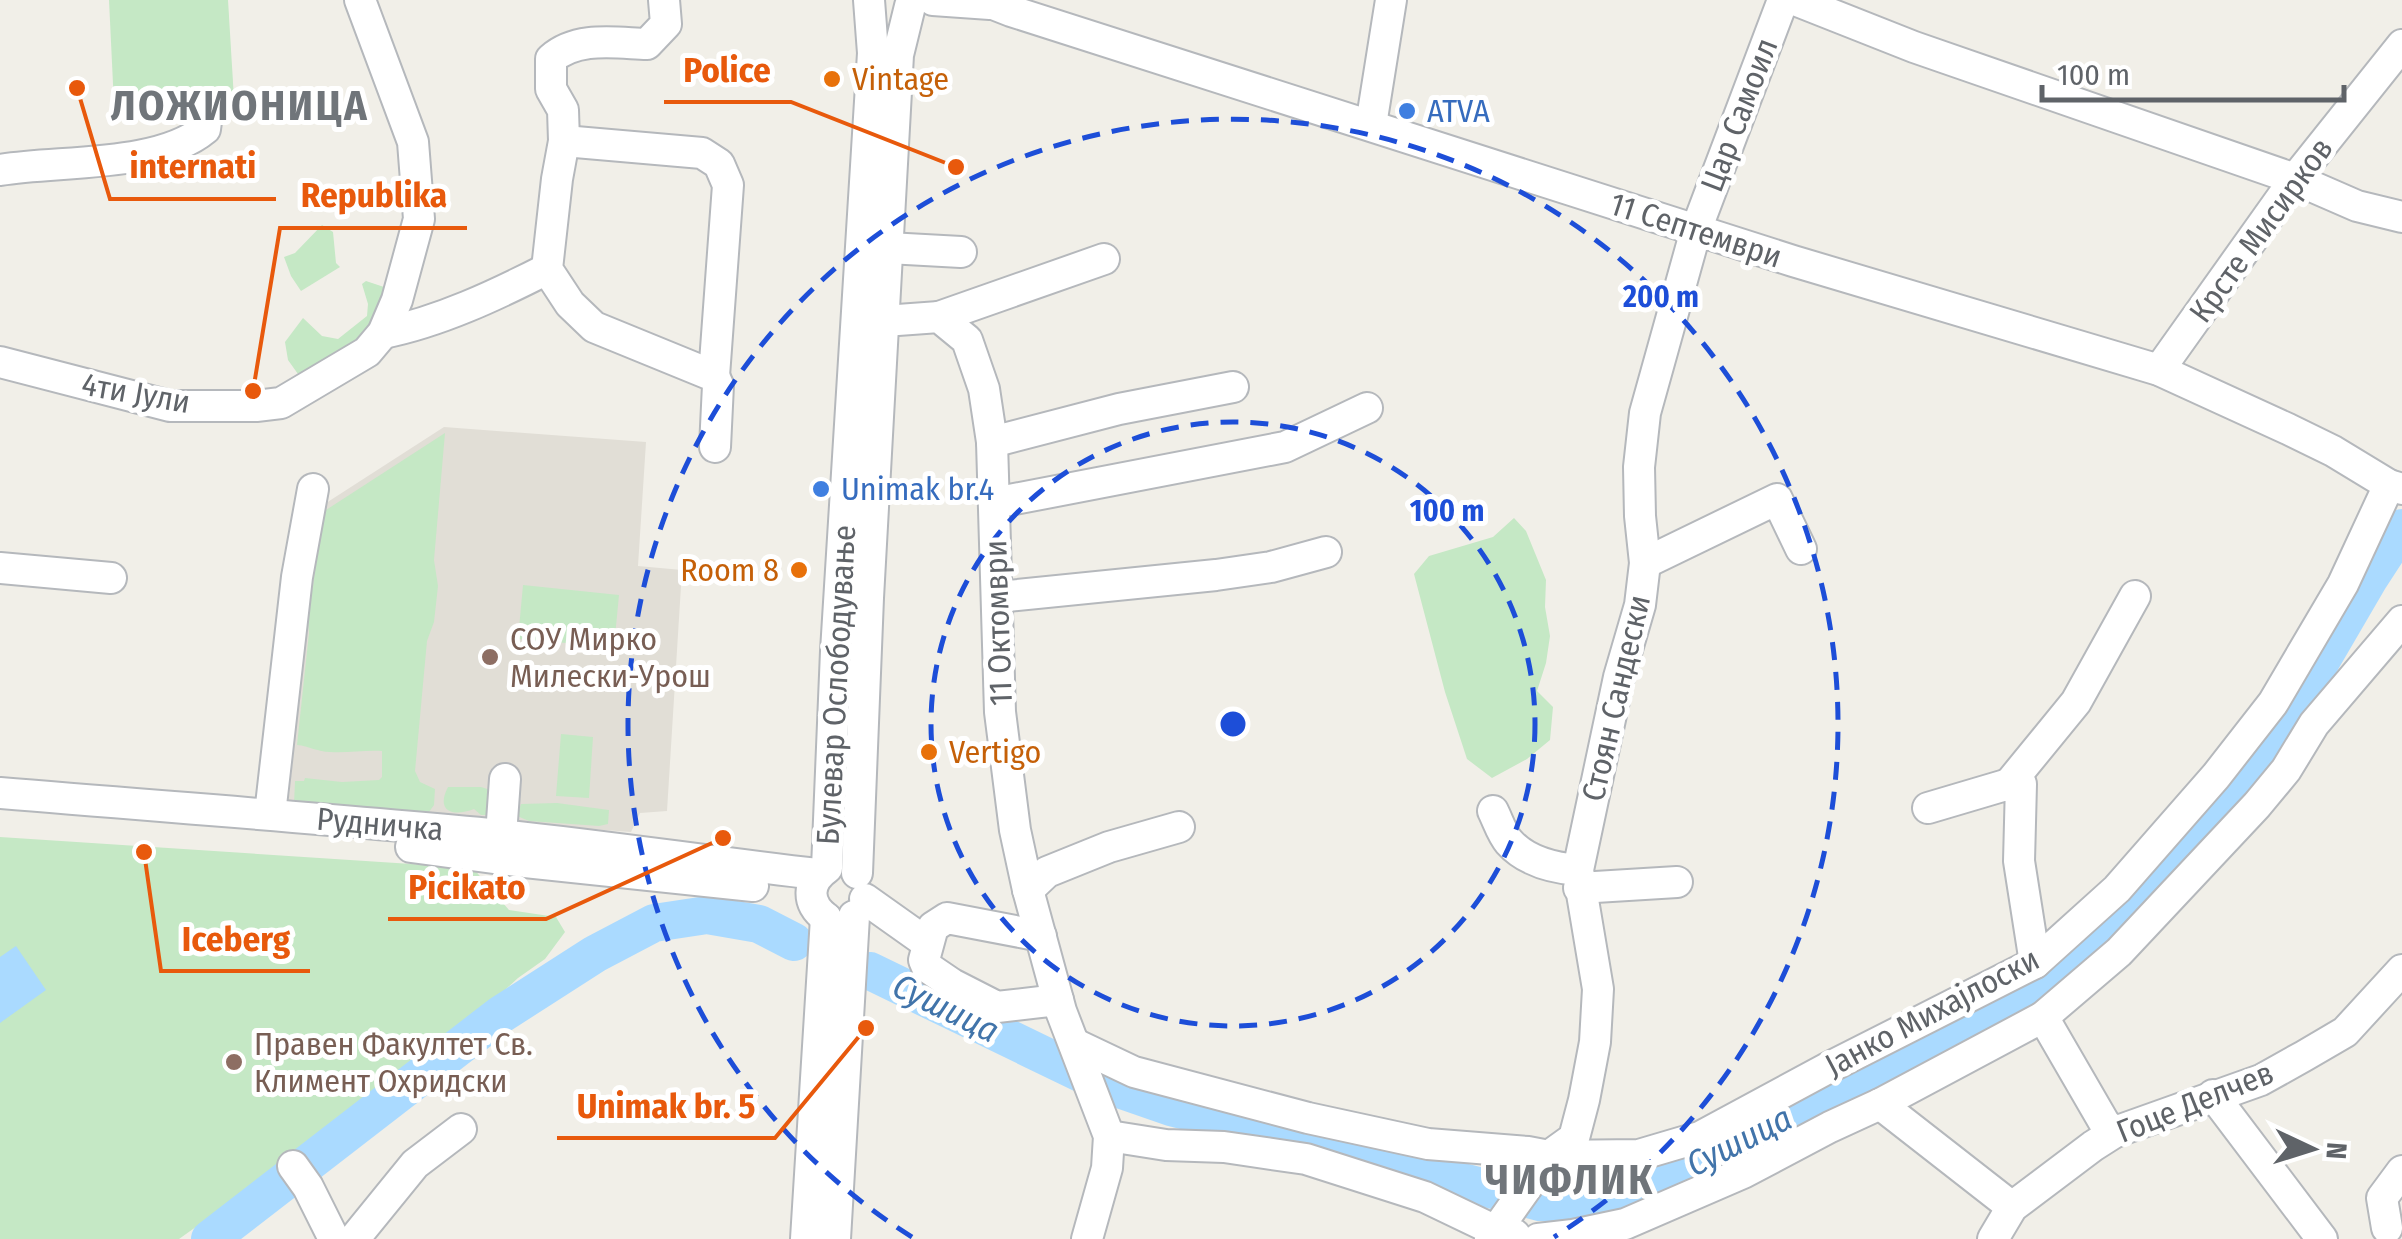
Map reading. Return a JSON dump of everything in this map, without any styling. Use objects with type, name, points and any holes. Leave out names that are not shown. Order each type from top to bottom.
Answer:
[{"type":"street","name":"4ти Јули","points":[[0,362],[170,406],[256,406],[281,403],[368,352],[383,334],[397,300],[419,220],[413,142],[360,0]]},
{"type":"street","points":[[664,0],[666,24],[646,44],[586,43],[561,50],[551,59],[551,90],[563,110],[564,141],[547,269],[570,304],[594,327],[714,376]]},
{"type":"street","name":"11 Септември","points":[[869,0],[888,9],[920,2],[987,2],[1793,262],[2159,370],[2303,436],[2398,491]]},
{"type":"street","name":"Булевар Ослободување","points":[[835,1239],[843,893],[834,689],[872,53],[869,0]]},
{"type":"street","points":[[1371,125],[1391,0]]},
{"type":"street","name":"Цар Самоил","points":[[1696,230],[1783,0]]},
{"type":"street","points":[[1795,0],[1914,47],[2295,179],[2357,206],[2402,217]]},
{"type":"street","name":"Булевар Ослободување","points":[[806,1239],[868,617],[898,55],[920,2]]},
{"type":"street","name":"Крсте Мисирков","points":[[2159,370],[2295,179],[2402,45]]},
{"type":"street","points":[[0,170],[125,159],[176,145],[205,129],[208,106]]},
{"type":"street","points":[[564,141],[702,154],[719,164],[728,185],[714,376],[718,386],[715,447]]},
{"type":"street","name":"Стоян Сандески","points":[[1549,1156],[1574,1138],[1595,1042],[1598,990],[1579,879],[1646,563],[1639,467],[1645,412],[1696,230]]},
{"type":"street","points":[[888,248],[961,252]]},
{"type":"street","points":[[884,321],[939,317],[1104,259]]},
{"type":"street","points":[[383,334],[470,304],[547,269]]},
{"type":"street","name":"11 Октомври","points":[[939,317],[967,340],[984,388],[992,442],[1000,712],[1015,830],[1041,936]]},
{"type":"street","points":[[992,442],[1119,409],[1234,387]]},
{"type":"street","points":[[994,503],[1285,447],[1367,408]]},
{"type":"street","points":[[270,814],[297,578],[313,489]]},
{"type":"street","name":"Јанко Михајлоски","points":[[1078,1053],[1134,1072],[1308,1118],[1428,1144],[1549,1156],[1639,1155],[1700,1136],[2035,963],[2117,889],[2216,776],[2273,703],[2398,491]]},
{"type":"street","points":[[1646,563],[1777,499],[1801,549]]},
{"type":"street","points":[[998,596],[1216,575],[1271,567],[1326,552]]},
{"type":"street","points":[[0,568],[111,578]]},
{"type":"street","points":[[2008,784],[2076,702],[2135,596]]},
{"type":"street","name":"Јанко Михајлоски","points":[[1109,1136],[1166,1145],[1224,1146],[1306,1159],[1425,1196],[1493,1235],[1536,1239],[1572,1236],[1625,1224],[1743,1173],[2044,1016],[2119,952],[2257,805],[2286,770],[2314,724],[2402,621]]},
{"type":"street","points":[[501,836],[505,779]]},
{"type":"street","points":[[1928,808],[2008,784],[2021,784],[2019,861],[2035,963]]},
{"type":"street","name":"Рудничка","points":[[0,793],[270,814],[654,852],[843,893]]},
{"type":"street","name":"Рудничка","points":[[0,810],[295,833],[735,885],[843,893]]},
{"type":"street","points":[[1494,811],[1507,840],[1528,858],[1579,879],[1677,882]]},
{"type":"street","points":[[1028,890],[1047,872],[1109,847],[1180,827]]},
{"type":"street","points":[[843,893],[927,943]]},
{"type":"street","points":[[1058,1000],[998,1007],[985,1002],[926,966],[927,943],[933,927],[947,918],[1041,936],[1058,1000],[1109,1136],[1107,1168],[1088,1239]]},
{"type":"street","name":"Гоце Делчев","points":[[1993,1239],[2012,1207],[2115,1132],[2261,1080],[2345,1032],[2402,970]]},
{"type":"street","points":[[2044,1016],[2105,1124],[2115,1132]]},
{"type":"street","points":[[2213,1095],[2322,1239]]},
{"type":"street","points":[[1880,1104],[2012,1207]]},
{"type":"street","points":[[354,1239],[415,1164],[460,1129]]},
{"type":"street","points":[[1493,1235],[1549,1156]]},
{"type":"street","points":[[2382,1235],[2382,1198],[2402,1171]]},
{"type":"street","points":[[301,1176],[334,1239]]},
{"type":"shaded area","name":"СОУ Мирко Милески-Урош","points":[[444,427],[646,442],[638,566],[682,570],[667,811],[640,813],[631,832],[288,806],[315,543],[323,505]]},
{"type":"green space","points":[[109,0],[228,0],[234,99],[114,105]]},
{"type":"green space","points":[[322,225],[333,232],[336,263],[340,267],[301,291],[284,257],[295,253]]},
{"type":"green space","points":[[366,281],[387,288],[383,312],[362,344],[298,374],[288,360],[285,342],[303,318],[322,336],[338,339],[367,316],[362,284]]},
{"type":"green space","points":[[445,433],[434,560],[438,586],[434,622],[427,641],[415,771],[420,782],[435,789],[434,805],[429,812],[294,804],[295,781],[305,778],[342,782],[382,777],[382,751],[326,752],[297,745],[309,633],[307,606],[326,510]]},
{"type":"green space","points":[[1514,518],[1526,531],[1546,580],[1550,636],[1537,691],[1553,707],[1550,740],[1527,759],[1492,778],[1467,759],[1414,574],[1429,556],[1493,537]]},
{"type":"green space","points":[[523,585],[619,595],[614,647],[518,639]]},
{"type":"green space","points":[[561,734],[593,737],[589,798],[556,796]]},
{"type":"green space","points":[[448,787],[481,787],[500,793],[493,815],[481,815],[474,809],[449,810],[444,802]]},
{"type":"green space","points":[[557,803],[609,810],[608,824],[529,821],[517,816],[521,804]]},
{"type":"green space","points":[[0,837],[473,868],[509,910],[556,917],[565,932],[545,959],[493,1001],[294,1157],[179,1239],[0,1239]]},
{"type":"water","points":[[16,946],[46,990],[0,1023],[0,957]]},
{"type":"waterway","name":"Сушица","points":[[870,971],[1099,1082],[1171,1107],[1540,1202],[1590,1204],[1635,1194],[1885,1063],[1996,1010],[2095,939],[2145,891],[2237,788],[2307,685],[2402,528]]},
{"type":"waterway","name":"Сушица","points":[[210,1239],[500,1015],[595,954],[654,923],[707,915],[759,924],[794,942]]},
{"type":"place","name":"Vintage","points":[[832,79]]},
{"type":"place","name":"internati","points":[[77,88]]},
{"type":"place","name":"ATVA","points":[[1407,111]]},
{"type":"place","name":"Police","points":[[956,167]]},
{"type":"place","name":"Republika","points":[[253,391]]},
{"type":"place","name":"Unimak br.4","points":[[821,489]]},
{"type":"place","name":"Room 8","points":[[799,570]]},
{"type":"place","name":"СОУ Мирко Милески-Урош","points":[[490,657]]},
{"type":"place","name":"Vertigo","points":[[929,752]]},
{"type":"place","name":"Picikato","points":[[723,838]]},
{"type":"place","name":"Iceberg","points":[[144,852]]},
{"type":"place","name":"Unimak br. 5","points":[[866,1028]]},
{"type":"place","name":"Правен Факултет Св. Климент Охридски","points":[[234,1062]]},
{"type":"district","name":"ЛОЖИОНИЦА","points":[[240,105]]},
{"type":"district","name":"ЧИФЛИК","points":[[1570,1179]]}]
